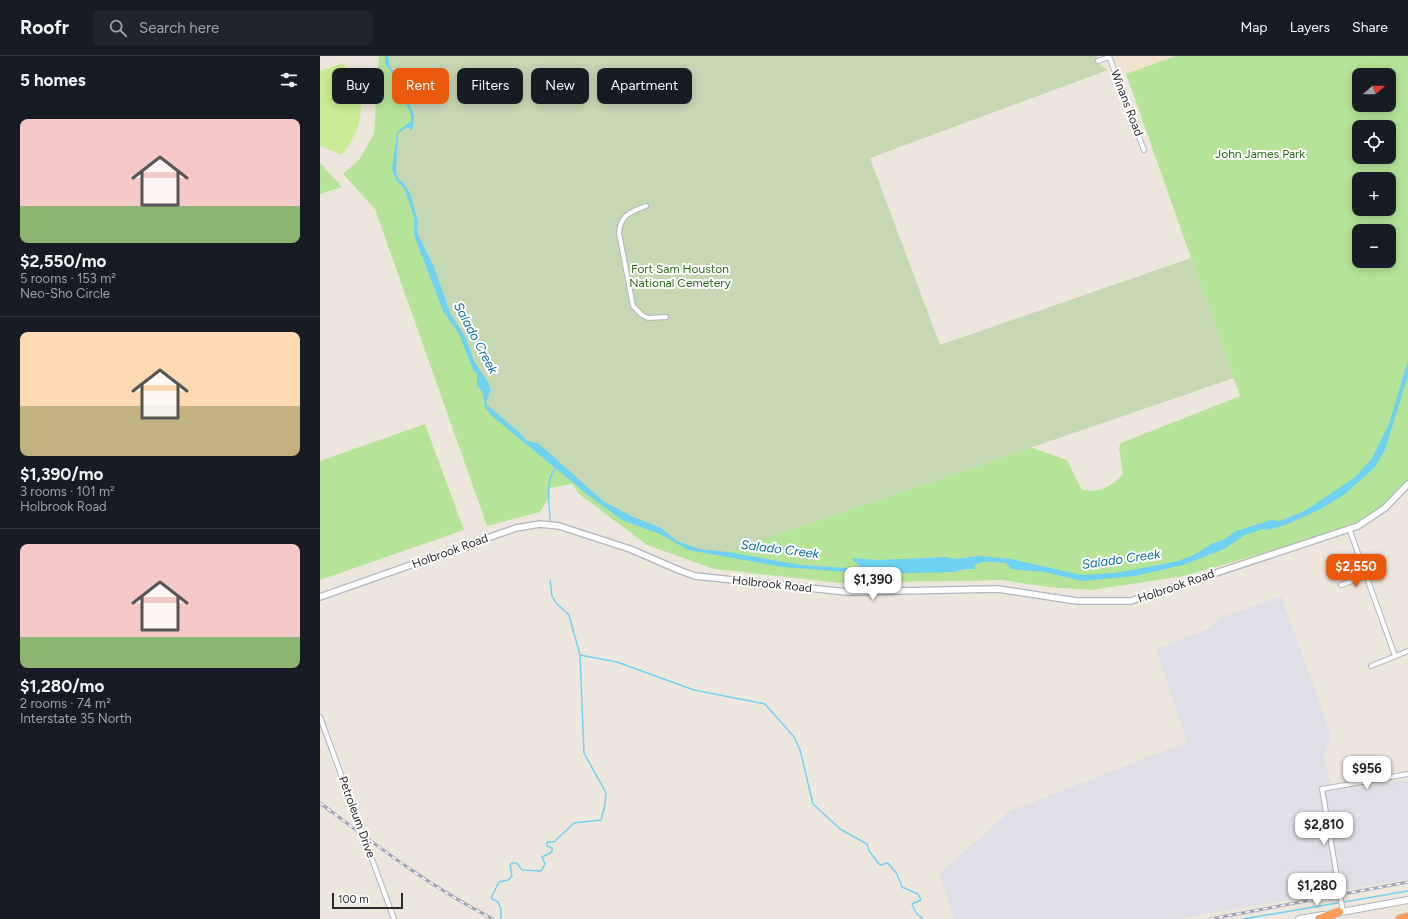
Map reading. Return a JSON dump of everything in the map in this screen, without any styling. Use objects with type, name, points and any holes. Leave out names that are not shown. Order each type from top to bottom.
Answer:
[{"type":"highway","points":[[1319,919],[1341,907]]},
{"type":"highway","points":[[1400,919],[1408,918]]},
{"type":"main road","points":[[1299,919],[1341,907],[1408,900]]},
{"type":"street","points":[[1098,61],[1109,56]]},
{"type":"street","name":"Winans Road","points":[[1109,56],[1144,150]]},
{"type":"street","points":[[646,206],[624,216],[619,226],[619,232],[633,306],[642,315],[648,318],[666,317]]},
{"type":"street","name":"Holbrook Road","points":[[320,597],[527,525],[549,524],[630,550],[681,572],[695,576],[847,592],[998,589],[1077,601],[1112,602],[1138,599],[1368,521],[1385,508],[1408,484]]},
{"type":"street","points":[[1349,528],[1395,656]]},
{"type":"street","points":[[1341,585],[1366,576]]},
{"type":"street","points":[[1371,666],[1408,651]]},
{"type":"street","name":"Petroleum Drive","points":[[320,717],[354,806],[393,918]]},
{"type":"street","points":[[1341,907],[1322,789],[1408,774]]},
{"type":"shaded area","points":[[1114,56],[1176,56],[1121,76]]},
{"type":"shaded area","points":[[1281,596],[1331,735],[1324,757],[1332,791],[1408,780],[1408,879],[1178,919],[955,919],[939,874],[1010,811],[1187,742],[1156,649],[1208,629],[1218,619]]},
{"type":"green space","name":"John James Park","points":[[379,56],[659,56],[669,68],[597,68],[597,104],[692,104],[692,96],[959,423],[1067,460],[1082,490],[1094,491],[1110,486],[1123,474],[1119,448],[1121,443],[1240,396],[1126,74],[1176,56],[1408,56],[1408,482],[1377,514],[1349,528],[1184,576],[1092,590],[1048,587],[1002,580],[840,583],[714,569],[647,545],[579,494],[572,484],[550,488],[548,499],[540,512],[487,526],[375,209],[343,174],[359,160],[374,134],[376,104],[384,104],[384,68],[378,68]]},
{"type":"green space","name":"Fort Sam Houston National Cemetery","points":[[388,56],[1097,56],[1099,64],[1108,70],[870,158],[940,345],[1191,258],[1234,378],[727,552],[699,549],[677,541],[661,528],[631,516],[603,501],[538,443],[527,441],[487,405],[486,402],[491,390],[488,382],[474,361],[465,336],[451,315],[434,267],[417,232],[418,222],[410,193],[402,181],[399,180],[396,172],[398,133],[408,126],[411,131],[414,115],[409,104],[449,104],[449,68],[392,69]]},
{"type":"green space","points":[[343,63],[346,68],[332,68],[332,104],[361,104],[360,120],[356,131],[342,155],[320,146],[320,71]]},
{"type":"green space","points":[[320,163],[342,187],[320,194]]},
{"type":"green space","points":[[425,424],[464,530],[320,580],[320,461]]},
{"type":"water","points":[[385,56],[388,56],[392,73],[391,71],[385,64]]},
{"type":"water","points":[[406,104],[409,104],[414,115],[413,127],[412,131],[408,127],[398,133],[396,172],[399,180],[402,181],[410,193],[418,222],[417,232],[434,267],[451,315],[465,336],[474,361],[488,382],[491,390],[486,402],[487,405],[527,441],[538,443],[603,501],[631,516],[661,528],[677,541],[699,549],[727,552],[801,565],[862,569],[852,559],[878,560],[948,557],[953,559],[979,556],[1011,559],[1082,575],[1115,573],[1174,562],[1192,556],[1213,543],[1223,540],[1236,531],[1271,520],[1279,521],[1306,510],[1354,478],[1371,460],[1388,426],[1408,361],[1408,376],[1385,450],[1375,467],[1344,495],[1319,510],[1285,525],[1268,530],[1262,529],[1245,535],[1224,549],[1183,565],[1135,576],[1082,581],[1044,572],[1011,569],[1006,563],[981,563],[974,566],[975,569],[964,569],[954,572],[873,574],[783,567],[688,550],[662,535],[622,520],[588,495],[492,416],[485,408],[483,393],[477,385],[477,374],[473,370],[459,334],[443,311],[414,235],[414,217],[404,188],[396,180],[392,169],[397,132],[411,121],[411,115]]},
{"type":"waterway","points":[[550,521],[549,486],[552,473],[556,467]]},
{"type":"waterway","points":[[550,580],[552,596],[556,603],[569,615],[580,655],[617,662],[694,690],[765,704],[794,737],[800,750],[813,804],[840,829],[867,844],[869,851],[880,865],[888,863],[897,874],[902,887],[918,894],[921,900],[912,904],[916,913],[923,919]]},
{"type":"waterway","points":[[501,919],[501,909],[498,902],[491,898],[499,882],[508,880],[512,876],[510,865],[512,863],[517,863],[522,870],[541,871],[545,864],[542,857],[552,852],[552,848],[547,846],[547,842],[554,842],[574,823],[601,820],[605,805],[606,793],[584,753],[580,655]]},
{"type":"waterway","points":[[1243,919],[1408,891]]},
{"type":"railway","points":[[320,803],[425,879],[470,907],[493,919]]},
{"type":"railway","points":[[1210,919],[1408,882]]},
{"type":"water label","name":"Salado Creek","points":[[476,338]]},
{"type":"water label","name":"Salado Creek","points":[[780,549]]},
{"type":"water label","name":"Salado Creek","points":[[1121,559]]}]
